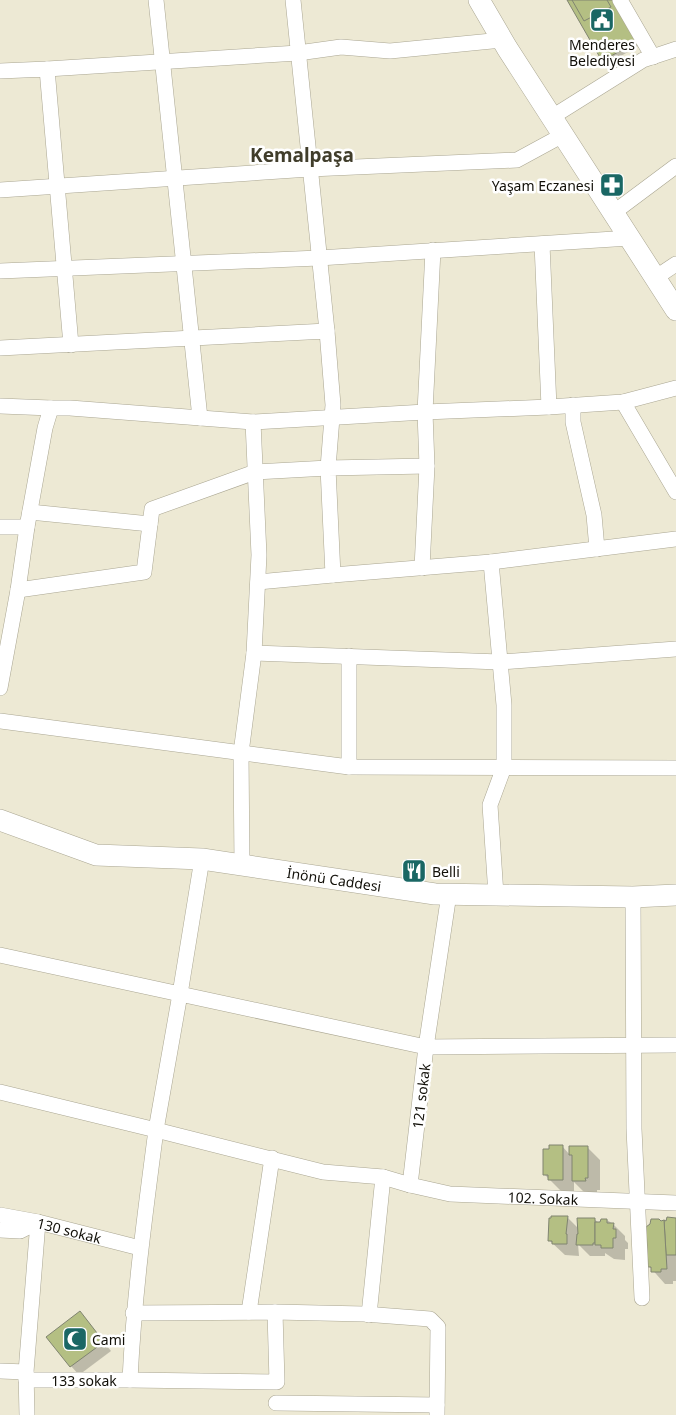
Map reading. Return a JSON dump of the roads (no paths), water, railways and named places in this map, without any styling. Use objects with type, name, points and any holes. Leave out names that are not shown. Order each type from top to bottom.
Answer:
[{"type":"main road","points":[[479,0],[502,40],[676,310]]},
{"type":"main road","name":"İnönü Caddesi","points":[[0,820],[96,855],[202,860],[435,894],[633,897],[676,895]]},
{"type":"street","points":[[156,0],[200,418]]},
{"type":"street","points":[[293,0],[333,405],[328,468],[333,575]]},
{"type":"street","points":[[620,0],[653,57]]},
{"type":"street","points":[[0,71],[298,53],[341,47],[390,51],[502,40]]},
{"type":"street","points":[[552,117],[643,60],[676,49]]},
{"type":"street","points":[[47,69],[72,345]]},
{"type":"street","points":[[0,190],[174,180],[310,169],[517,160],[563,135]]},
{"type":"street","points":[[613,213],[676,166]]},
{"type":"street","points":[[0,271],[319,258],[630,238]]},
{"type":"street","points":[[542,244],[549,406]]},
{"type":"street","points":[[422,568],[427,466],[424,412],[433,250]]},
{"type":"street","points":[[655,278],[676,264]]},
{"type":"street","points":[[0,348],[327,331]]},
{"type":"street","points":[[0,406],[70,408],[253,422],[623,402],[676,388]]},
{"type":"street","points":[[623,402],[676,492]]},
{"type":"street","points":[[574,405],[573,422],[589,488],[598,549]]},
{"type":"street","points":[[0,688],[45,428],[51,408]]},
{"type":"street","points":[[242,865],[241,753],[254,653],[259,555],[253,422]]},
{"type":"street","points":[[18,590],[144,572],[152,509],[255,472],[427,466]]},
{"type":"street","points":[[30,512],[150,524]]},
{"type":"street","points":[[0,526],[27,527]]},
{"type":"street","points":[[258,582],[491,562],[676,539]]},
{"type":"street","points":[[491,562],[504,704],[504,767],[490,805],[496,895]]},
{"type":"street","points":[[254,653],[500,662],[676,649]]},
{"type":"street","points":[[349,656],[349,767]]},
{"type":"street","points":[[0,721],[349,767],[676,768]]},
{"type":"street","points":[[156,1130],[202,860]]},
{"type":"street","points":[[449,894],[426,1048],[676,1045]]},
{"type":"street","points":[[633,897],[632,1045],[642,1298]]},
{"type":"street","name":"121 sokak","points":[[0,955],[426,1048],[410,1185]]},
{"type":"street","points":[[0,1092],[323,1172],[383,1177],[410,1185]]},
{"type":"street","name":"133 sokak","points":[[0,1371],[26,1376],[130,1380],[133,1313],[156,1130]]},
{"type":"street","points":[[249,1312],[272,1158]]},
{"type":"street","points":[[369,1315],[383,1177]]},
{"type":"street","name":"102. Sokak","points":[[410,1185],[450,1194],[676,1203]]},
{"type":"street","name":"130 sokak","points":[[0,1214],[140,1248]]},
{"type":"street","points":[[0,1230],[20,1231],[38,1222]]},
{"type":"street","points":[[27,1415],[26,1376],[38,1222]]},
{"type":"street","points":[[133,1313],[275,1312],[430,1319],[438,1327],[437,1410],[276,1409],[275,1312]]},
{"type":"street","points":[[130,1380],[277,1382]]},
{"type":"place","name":"Menderes Belediyesi","points":[[602,20]]},
{"type":"place","name":"Yaşam Eczanesi","points":[[612,185]]},
{"type":"place","name":"Belli","points":[[414,871]]},
{"type":"place","name":"Cami","points":[[75,1339]]},
{"type":"district","name":"Kemalpaşa","points":[[302,155]]}]
